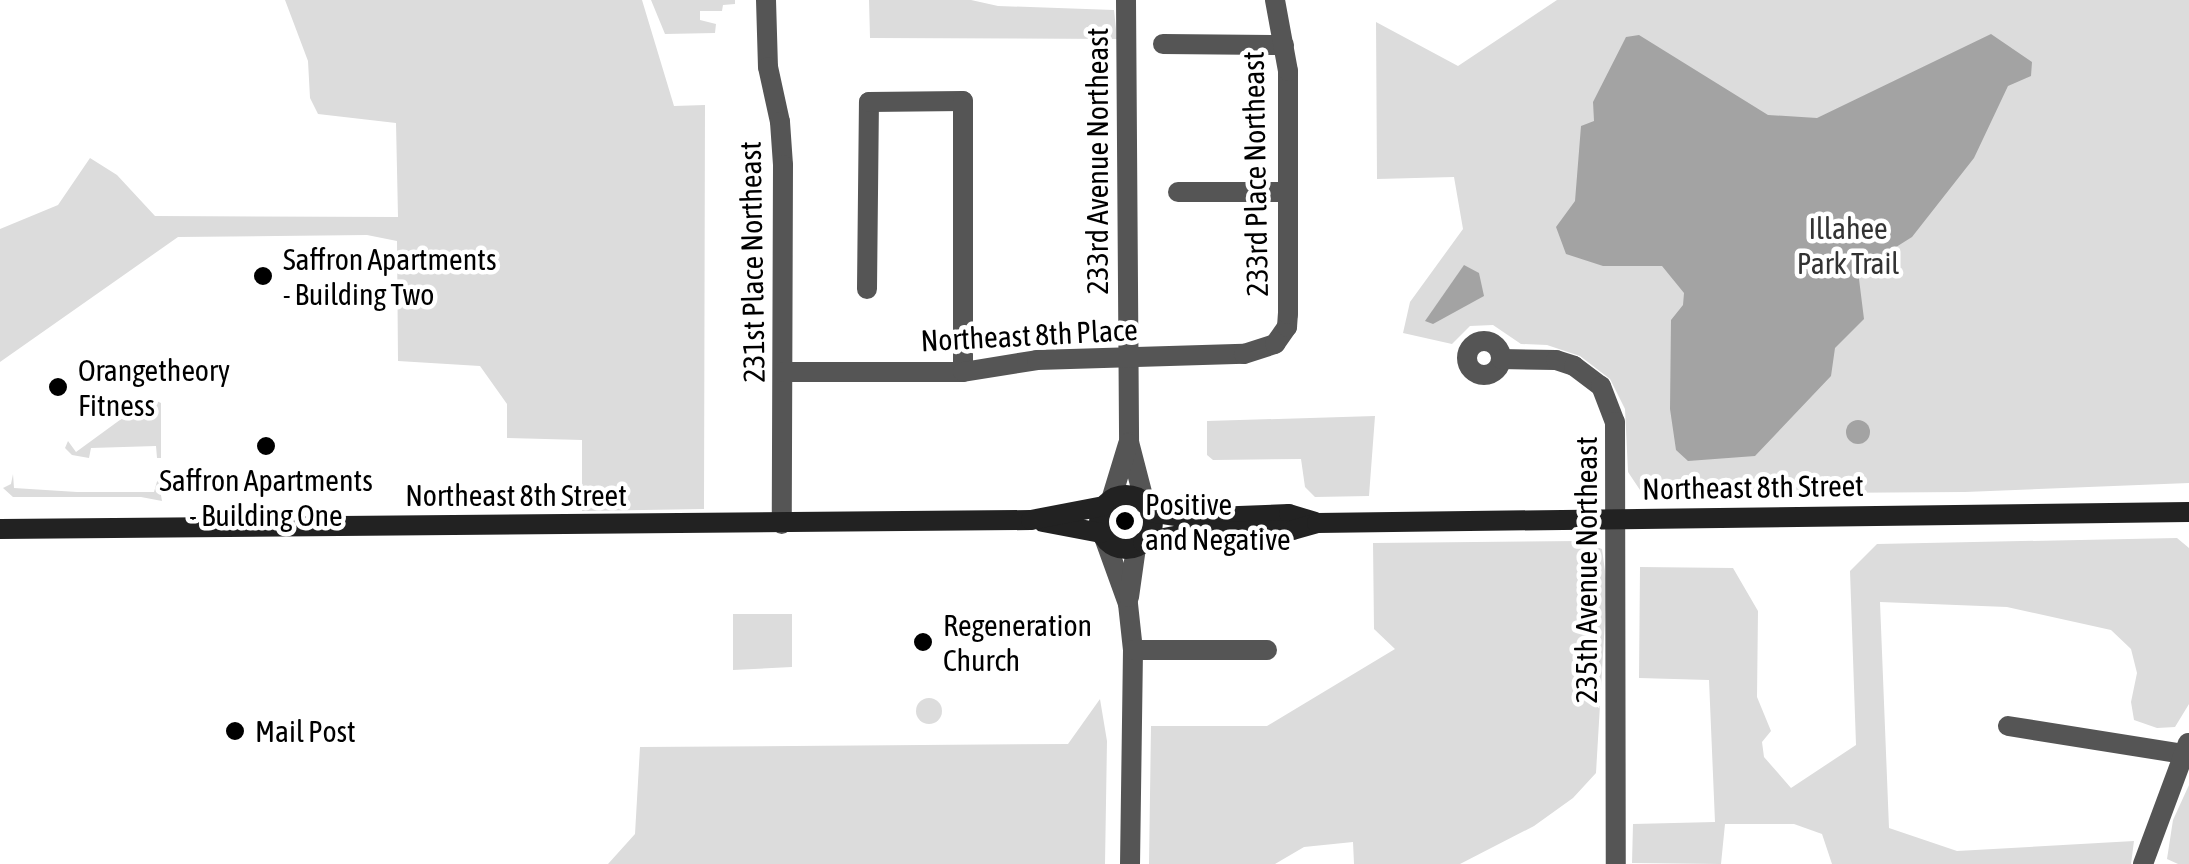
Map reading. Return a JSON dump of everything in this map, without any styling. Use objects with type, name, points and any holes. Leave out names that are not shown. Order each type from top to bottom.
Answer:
[{"type":"street","name":"231st Place Northeast","points":[[766,0],[768,66],[782,138],[782,524]]},
{"type":"street","name":"233rd Avenue Northeast","points":[[1126,0],[1128,442],[1148,508]]},
{"type":"street","name":"233rd Place Northeast","points":[[1275,0],[1288,71],[1288,314],[1287,327],[1275,344]]},
{"type":"street","points":[[1162,44],[1284,45]]},
{"type":"street","points":[[868,290],[868,102],[963,101],[963,372]]},
{"type":"street","points":[[1178,192],[1288,192]]},
{"type":"street","name":"Northeast 8th Place","points":[[784,372],[963,372],[1037,360],[1244,354],[1275,344]]},
{"type":"street","name":"235th Avenue Northeast","points":[[1501,358],[1556,360],[1574,366],[1601,386],[1615,422],[1616,864]]},
{"type":"street","name":"233rd Avenue Northeast","points":[[1108,503],[1128,442]]},
{"type":"street","points":[[1128,604],[1140,545],[1152,528],[1148,508],[1129,496],[1108,503],[1103,536],[1128,604],[1133,650],[1130,864]]},
{"type":"street","name":"Northeast 8th Street","points":[[0,529],[1031,520],[1108,503]]},
{"type":"street","name":"Northeast 8th Street","points":[[1148,508],[1186,518],[1289,514],[1317,522],[2189,512]]},
{"type":"street","name":"Northeast 8th Street","points":[[1031,520],[1103,536]]},
{"type":"street","name":"Northeast 8th Street","points":[[1140,545],[1176,534],[1293,530],[1317,522]]},
{"type":"street","points":[[1103,536],[1120,548],[1140,545]]},
{"type":"street","points":[[1133,650],[1267,650]]},
{"type":"street","points":[[2008,726],[2186,748],[2143,864]]},
{"type":"green space","points":[[285,0],[642,0],[674,106],[705,105],[704,509],[582,511],[582,440],[507,438],[507,404],[480,366],[398,361],[397,241],[367,235],[178,237],[0,362],[0,229],[58,205],[90,158],[117,175],[155,216],[398,217],[396,123],[318,114],[310,98],[308,61]]},
{"type":"green space","points":[[651,0],[735,0],[735,4],[723,5],[722,11],[700,11],[700,20],[716,24],[715,33],[665,34]]},
{"type":"green space","points":[[869,0],[971,0],[998,6],[1114,10],[1117,39],[870,38]]},
{"type":"green space","name":"Illahee Park Trail","points":[[1557,0],[2189,0],[2189,483],[1965,492],[1690,494],[1640,490],[1628,472],[1625,409],[1610,379],[1580,356],[1547,345],[1521,344],[1493,325],[1470,326],[1452,344],[1403,333],[1410,302],[1463,229],[1454,177],[1377,179],[1376,22],[1458,66]]},
{"type":"green space","points":[[150,398],[161,403],[161,458],[157,458],[156,446],[91,448],[89,458],[72,455],[65,448],[68,441],[76,452]]},
{"type":"green space","points":[[1375,416],[1369,496],[1315,497],[1305,487],[1301,459],[1213,460],[1207,455],[1207,421]]},
{"type":"green space","points":[[13,474],[14,488],[77,492],[154,492],[158,478],[162,501],[141,497],[13,497],[3,488],[11,484]]},
{"type":"green space","points":[[2177,538],[2189,548],[2189,704],[2175,727],[2157,728],[2134,720],[2131,702],[2137,673],[2131,649],[2111,630],[2007,607],[1880,602],[1889,828],[1957,851],[2134,841],[2131,864],[1832,864],[1822,834],[1794,824],[1725,824],[1721,864],[1632,863],[1633,824],[1715,822],[1709,680],[1639,678],[1640,567],[1733,568],[1758,611],[1757,697],[1771,731],[1762,742],[1764,757],[1791,788],[1856,745],[1850,571],[1877,544]]},
{"type":"green space","points":[[1581,541],[1602,549],[1607,586],[1596,773],[1573,798],[1534,826],[1460,864],[1354,864],[1353,842],[1304,847],[1275,864],[1149,864],[1151,726],[1267,726],[1395,649],[1374,629],[1373,543]]},
{"type":"green space","points":[[733,614],[792,614],[792,667],[733,670]]},
{"type":"green space","points":[[929,698],[938,702],[942,711],[938,720],[929,724],[920,720],[916,711],[920,702]]},
{"type":"green space","points":[[1100,699],[1107,741],[1105,864],[608,864],[635,834],[640,747],[1068,744]]},
{"type":"green space","points":[[2189,785],[2189,864],[2178,864],[2167,859],[2173,820]]},
{"type":"shaded area","points":[[1991,34],[2032,62],[2031,76],[2008,86],[1974,158],[1912,237],[1858,271],[1864,319],[1835,348],[1831,376],[1755,456],[1688,461],[1676,450],[1670,409],[1671,320],[1683,305],[1684,293],[1662,266],[1603,266],[1566,254],[1556,227],[1575,201],[1581,126],[1594,121],[1593,102],[1626,37],[1639,35],[1768,115],[1817,118]]},
{"type":"shaded area","points":[[1464,265],[1479,273],[1484,296],[1433,324],[1425,321]]},
{"type":"shaded area","points":[[1858,420],[1870,432],[1858,444],[1846,432]]},
{"type":"place","name":"Saffron Apartments - Building Two","points":[[263,276]]},
{"type":"place","name":"Orangetheory Fitness","points":[[58,387]]},
{"type":"place","name":"Saffron Apartments - Building One","points":[[266,446]]},
{"type":"place","name":"Positive and Negative","points":[[1125,521]]},
{"type":"place","name":"Regeneration Church","points":[[923,642]]},
{"type":"place","name":"Mail Post","points":[[235,731]]}]
